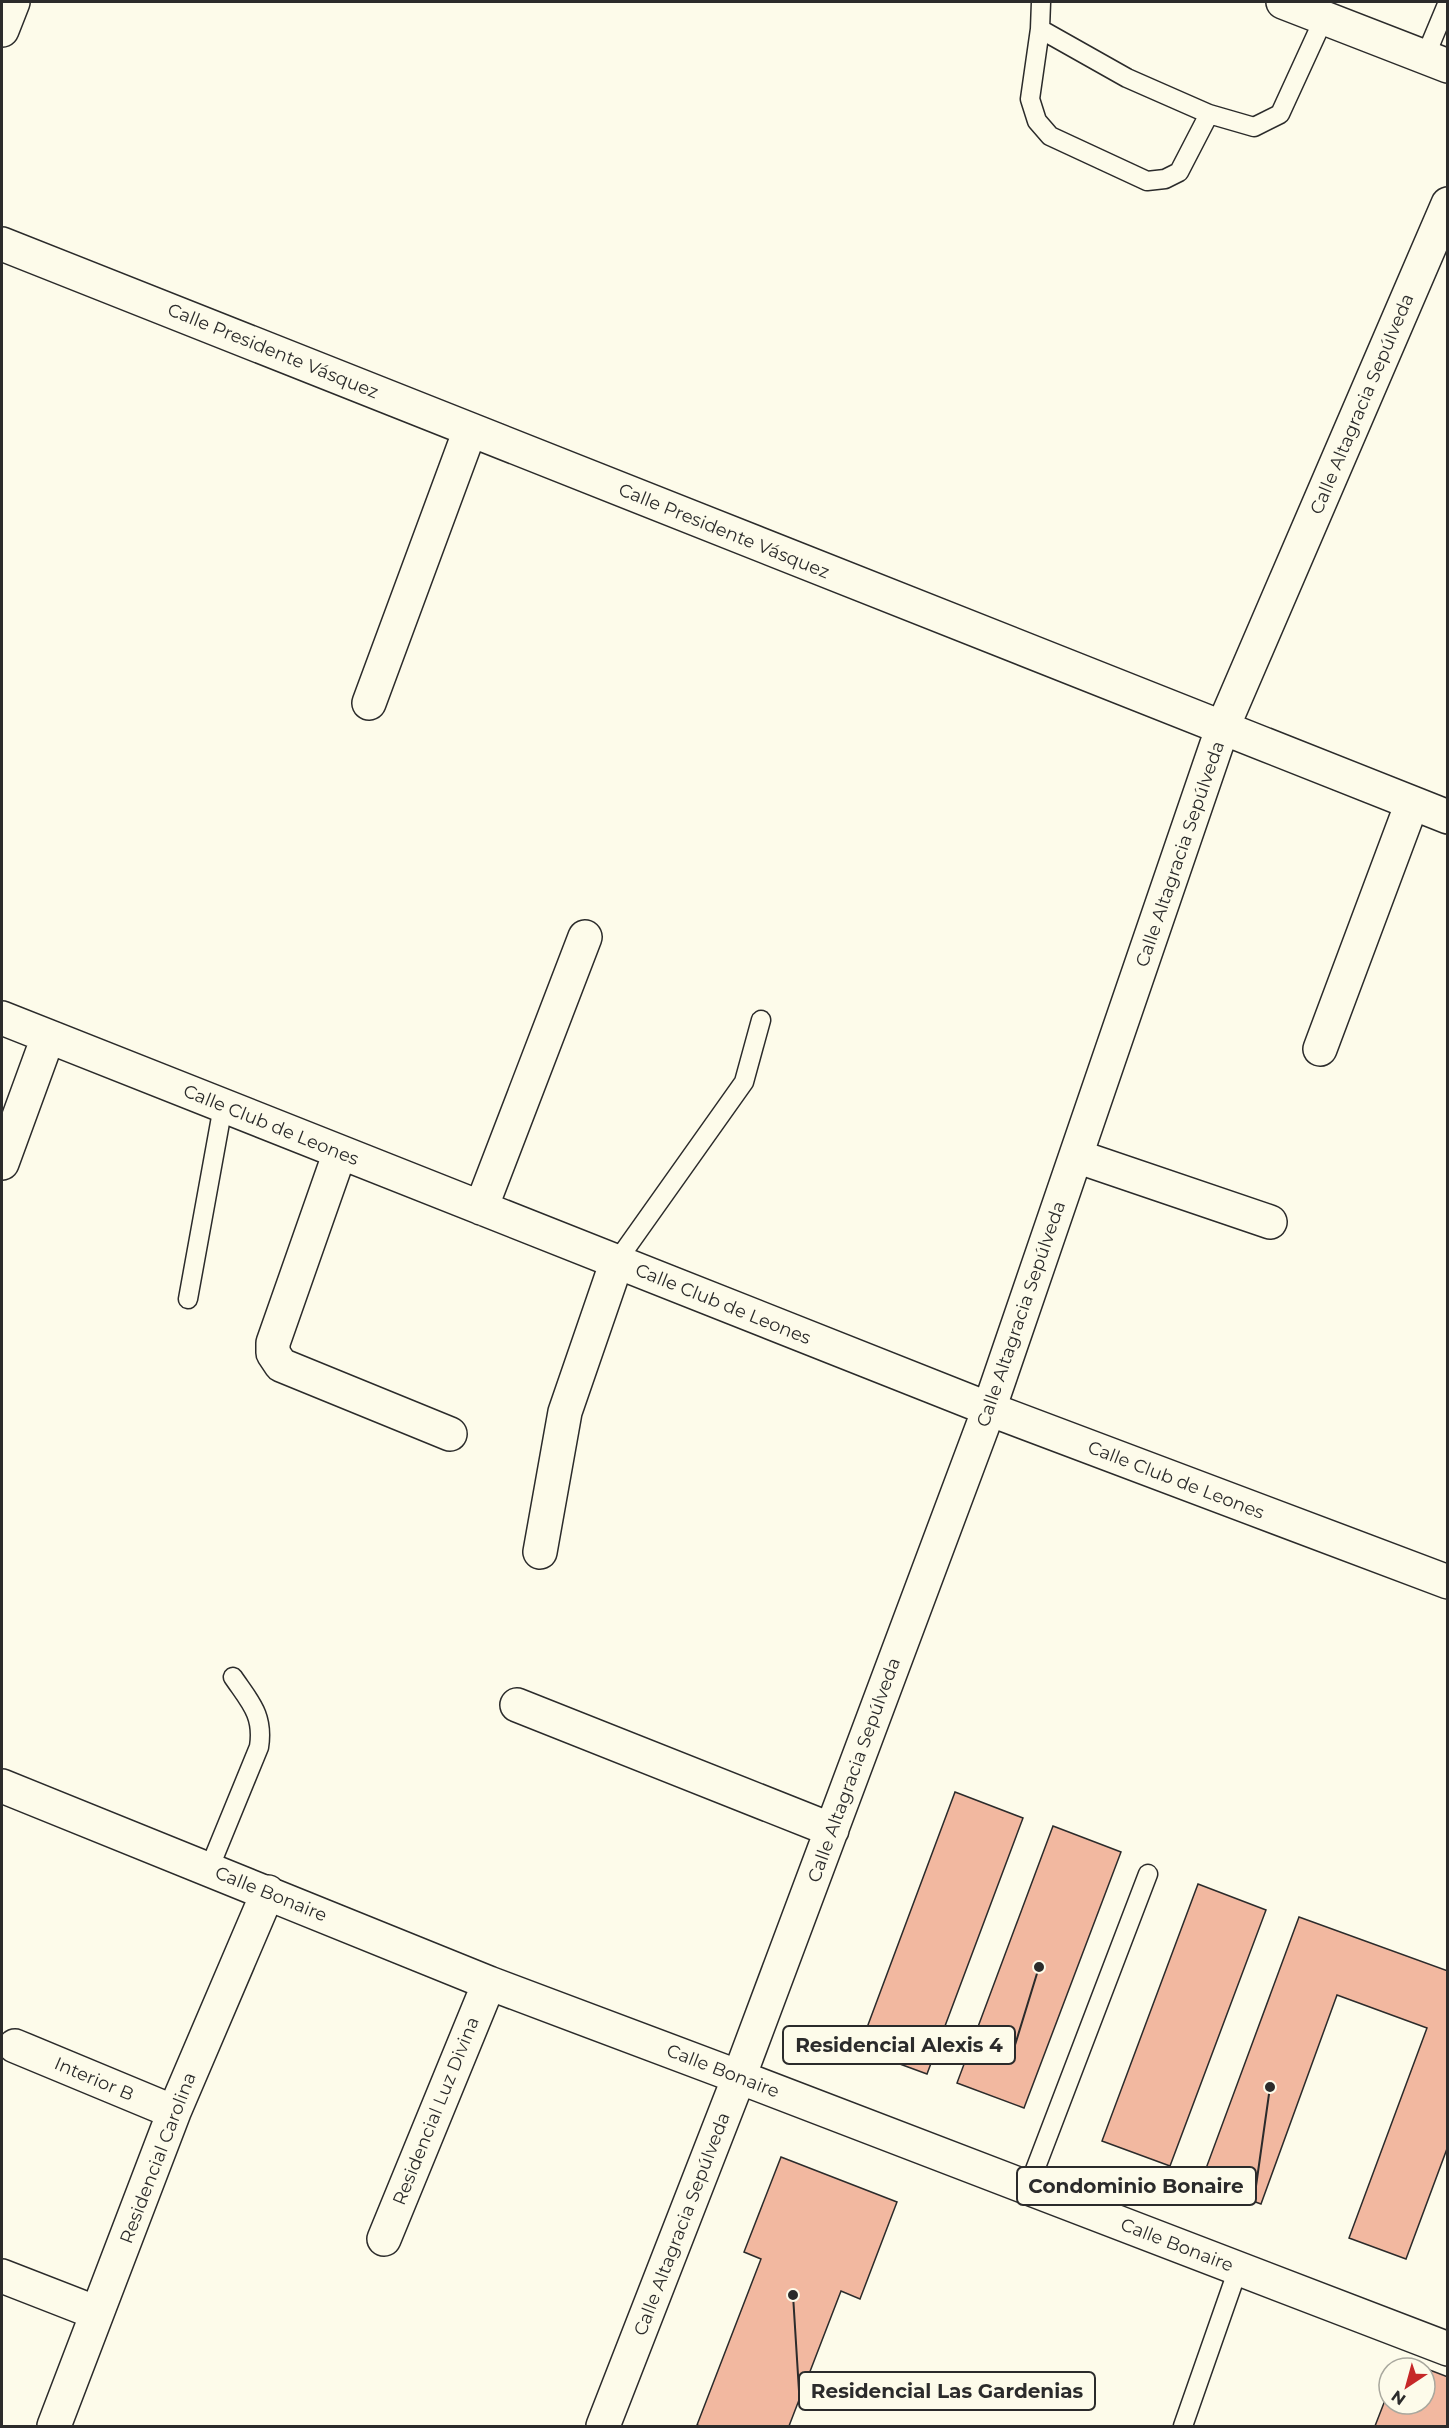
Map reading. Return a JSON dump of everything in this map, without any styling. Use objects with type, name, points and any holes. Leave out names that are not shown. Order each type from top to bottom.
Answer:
[{"type":"street","points":[[2,30],[12,2]]},
{"type":"street","points":[[1283,2],[1436,62]]},
{"type":"street","name":"Calle Altagracia Sepúlveda","points":[[603,2427],[739,2077],[989,1409],[1222,729],[1448,204]]},
{"type":"street","name":"Calle Presidente Vásquez","points":[[2,244],[1448,817]]},
{"type":"street","points":[[369,703],[470,430]]},
{"type":"street","points":[[1320,1049],[1412,803]]},
{"type":"street","points":[[481,1208],[585,937]]},
{"type":"street","name":"Calle Club de Leones","points":[[2,1018],[989,1409],[1448,1582]]},
{"type":"street","points":[[2,1163],[48,1037]]},
{"type":"street","points":[[340,1152],[273,1342],[273,1353],[281,1365],[450,1434]]},
{"type":"street","points":[[1076,1156],[1270,1222]]},
{"type":"street","points":[[540,1552],[565,1412],[617,1262]]},
{"type":"street","points":[[517,1705],[832,1830]]},
{"type":"street","name":"Calle Bonaire","points":[[2,1786],[489,1983],[1448,2349]]},
{"type":"street","name":"Residencial Carolina","points":[[54,2427],[174,2112],[268,1893]]},
{"type":"street","name":"Residencial Luz Divina","points":[[384,2239],[489,1983]]},
{"type":"street","name":"Interior B","points":[[15,2046],[174,2112]]},
{"type":"street","points":[[2,2276],[97,2313]]},
{"type":"lane","points":[[1041,2],[1040,29],[1029,99],[1037,121],[1050,136],[1147,181],[1165,178],[1179,172],[1209,114]]},
{"type":"lane","points":[[1436,62],[1448,2]]},
{"type":"lane","points":[[1040,29],[1127,78],[1209,114],[1254,127],[1280,114],[1324,18]]},
{"type":"lane","points":[[617,1262],[744,1082],[761,1020]]},
{"type":"lane","points":[[188,1299],[223,1106]]},
{"type":"lane","points":[[209,1869],[259,1747],[261,1732],[254,1707],[233,1677]]},
{"type":"lane","points":[[1028,2188],[1148,1874]]},
{"type":"lane","points":[[1182,2427],[1238,2269]]},
{"type":"building","points":[[955,1792],[1023,1818],[927,2074],[859,2049]]},
{"type":"building","points":[[1053,1826],[1121,1852],[1024,2108],[957,2083]]},
{"type":"building","points":[[1198,1884],[1266,1910],[1170,2166],[1102,2141]]},
{"type":"building","points":[[1299,1917],[1448,1971],[1448,2146],[1406,2259],[1349,2238],[1427,2028],[1337,1995],[1261,2204],[1201,2182]]},
{"type":"building","points":[[781,2157],[897,2202],[860,2299],[841,2291],[789,2426],[700,2426],[697,2425],[761,2259],[744,2252]]},
{"type":"building","points":[[1437,2373],[1448,2377],[1448,2426],[1375,2426],[1379,2416],[1437,2416]]},
{"type":"place","name":"Residencial Alexis 4","points":[[1039,1967]]},
{"type":"place","name":"Condominio Bonaire","points":[[1270,2087]]},
{"type":"place","name":"Residencial Las Gardenias","points":[[793,2295]]}]
